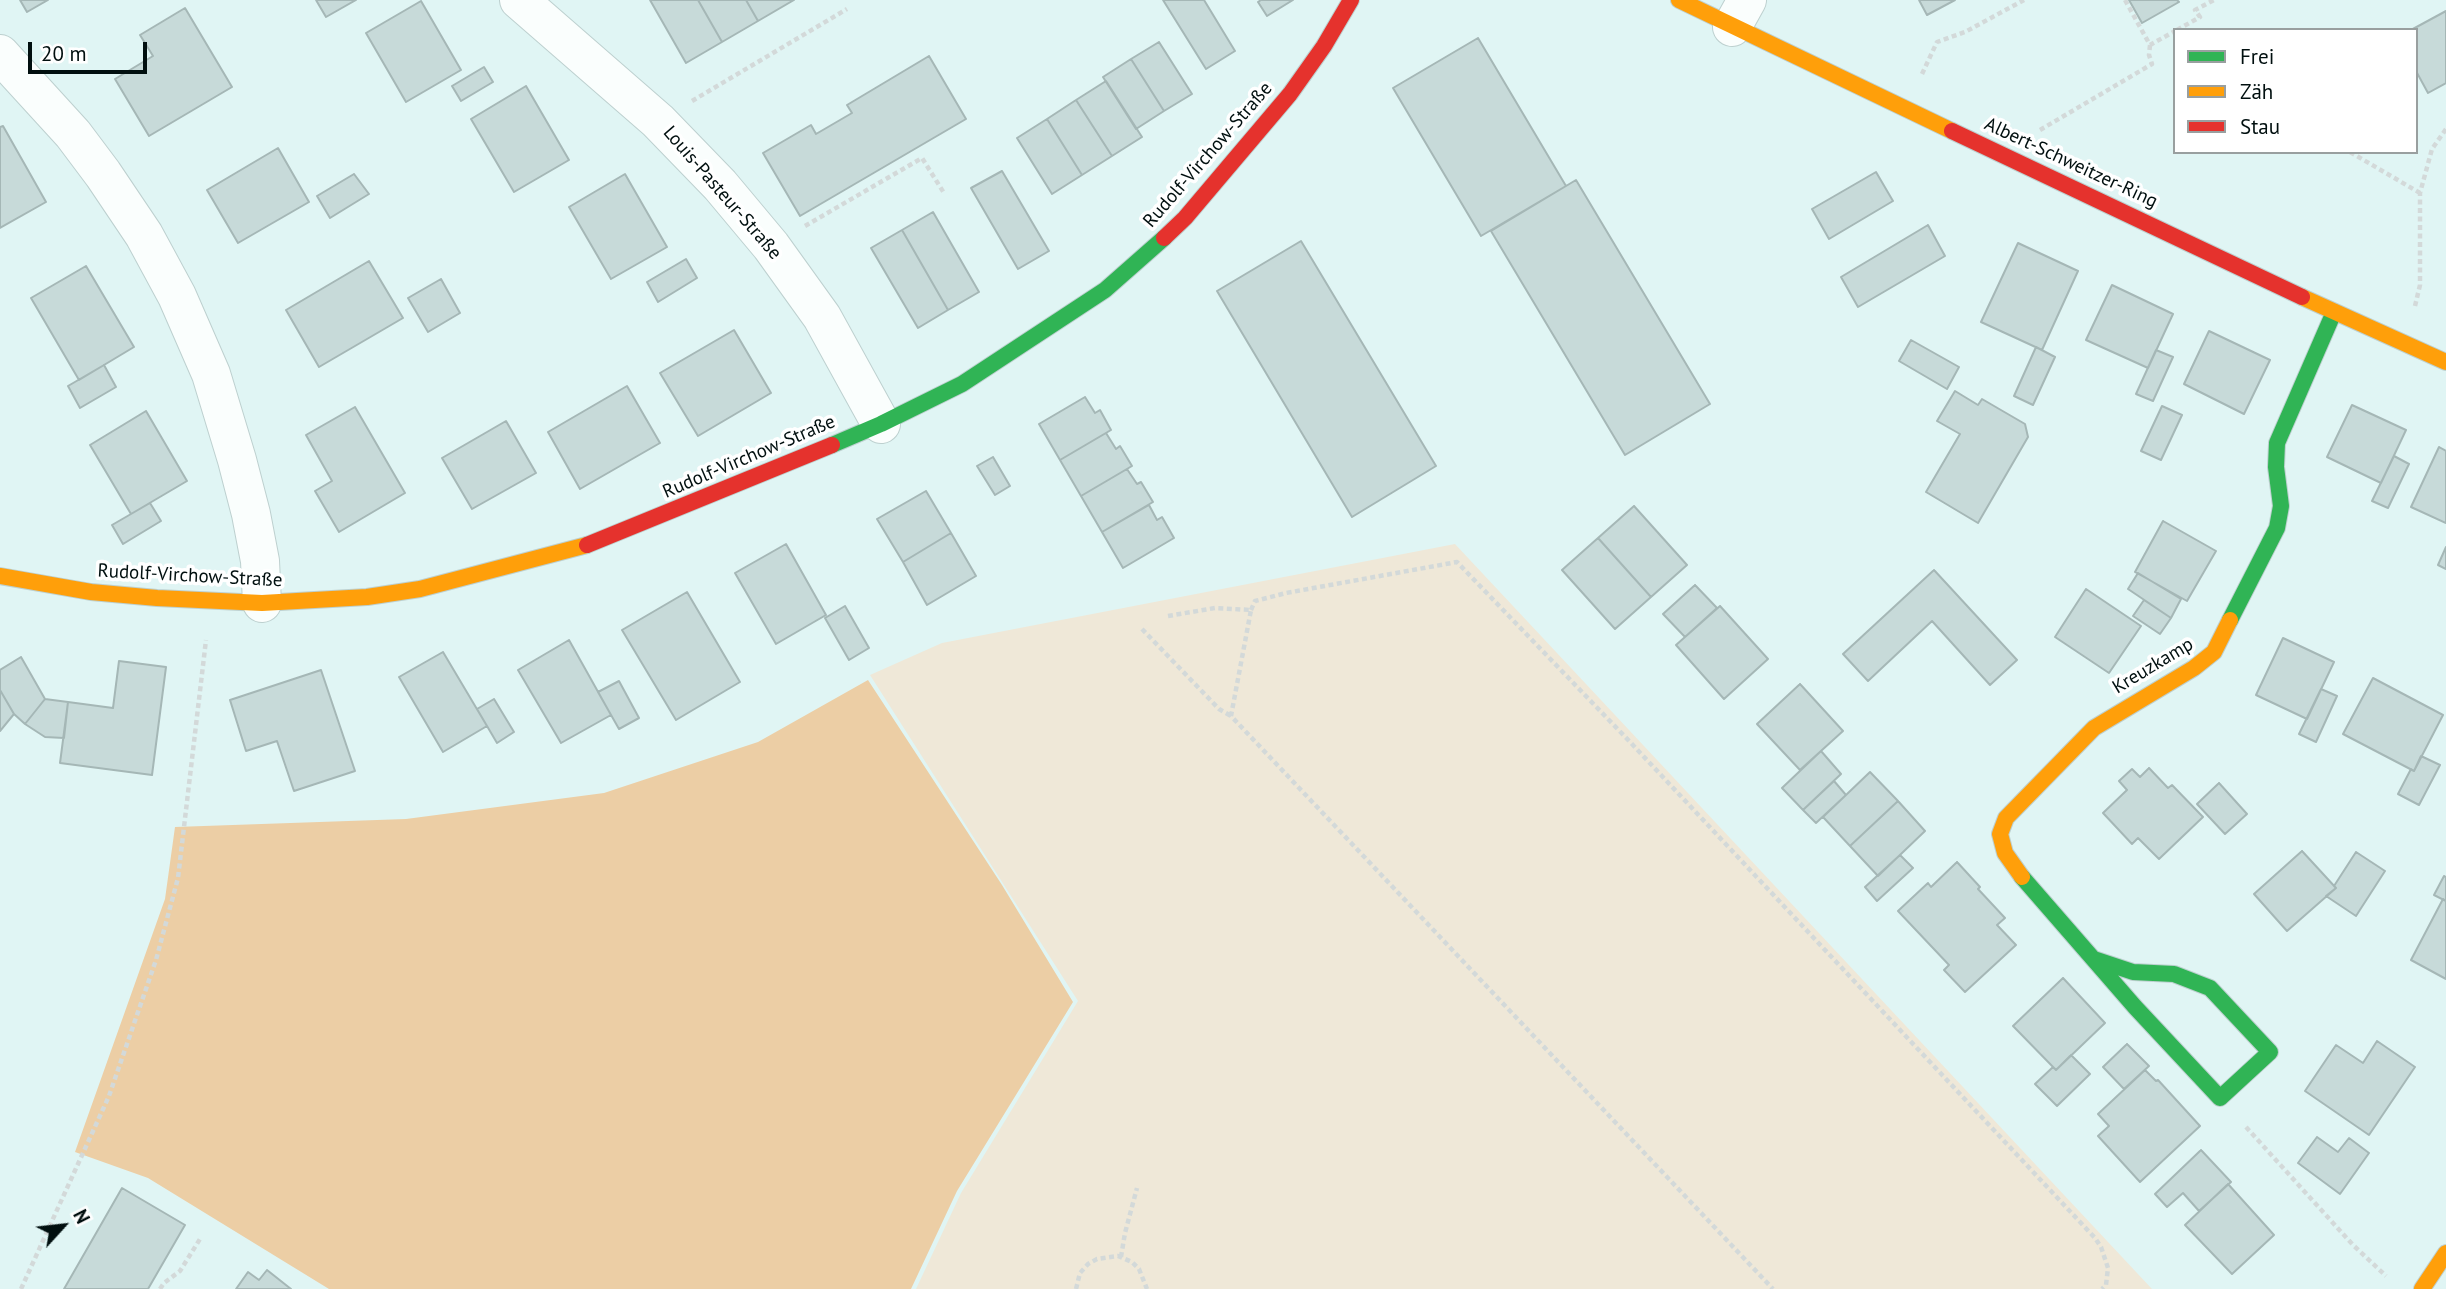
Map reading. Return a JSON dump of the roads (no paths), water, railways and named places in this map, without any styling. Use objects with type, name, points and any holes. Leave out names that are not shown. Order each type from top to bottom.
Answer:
[{"type":"street","name":"Louis-Pasteur-Straße","points":[[519,0],[658,121],[720,185],[771,246],[822,317],[881,424]]},
{"type":"street","name":"Rudolf-Virchow-Straße","points":[[0,576],[91,592],[262,603],[366,597],[420,589],[597,542],[881,424],[962,384],[1076,310],[1142,260],[1185,218],[1290,94],[1324,46],[1351,0]]},
{"type":"street","name":"Albert-Schweitzer-Ring","points":[[1679,0],[1740,14],[1905,109],[2334,312],[2446,362]]},
{"type":"street","points":[[0,54],[73,134],[103,174],[144,235],[177,296],[211,374],[237,460],[260,562],[262,603]]},
{"type":"street","name":"Kreuzkamp","points":[[2094,959],[2133,972],[2174,974],[2210,988],[2270,1052],[2220,1098],[2094,959],[2016,870],[2005,853],[2000,834],[2006,818],[2028,793],[2094,728],[2205,662],[2214,652],[2277,528],[2281,506],[2276,456],[2279,437],[2334,312]]},
{"type":"street","points":[[2422,1289],[2446,1252]]}]
